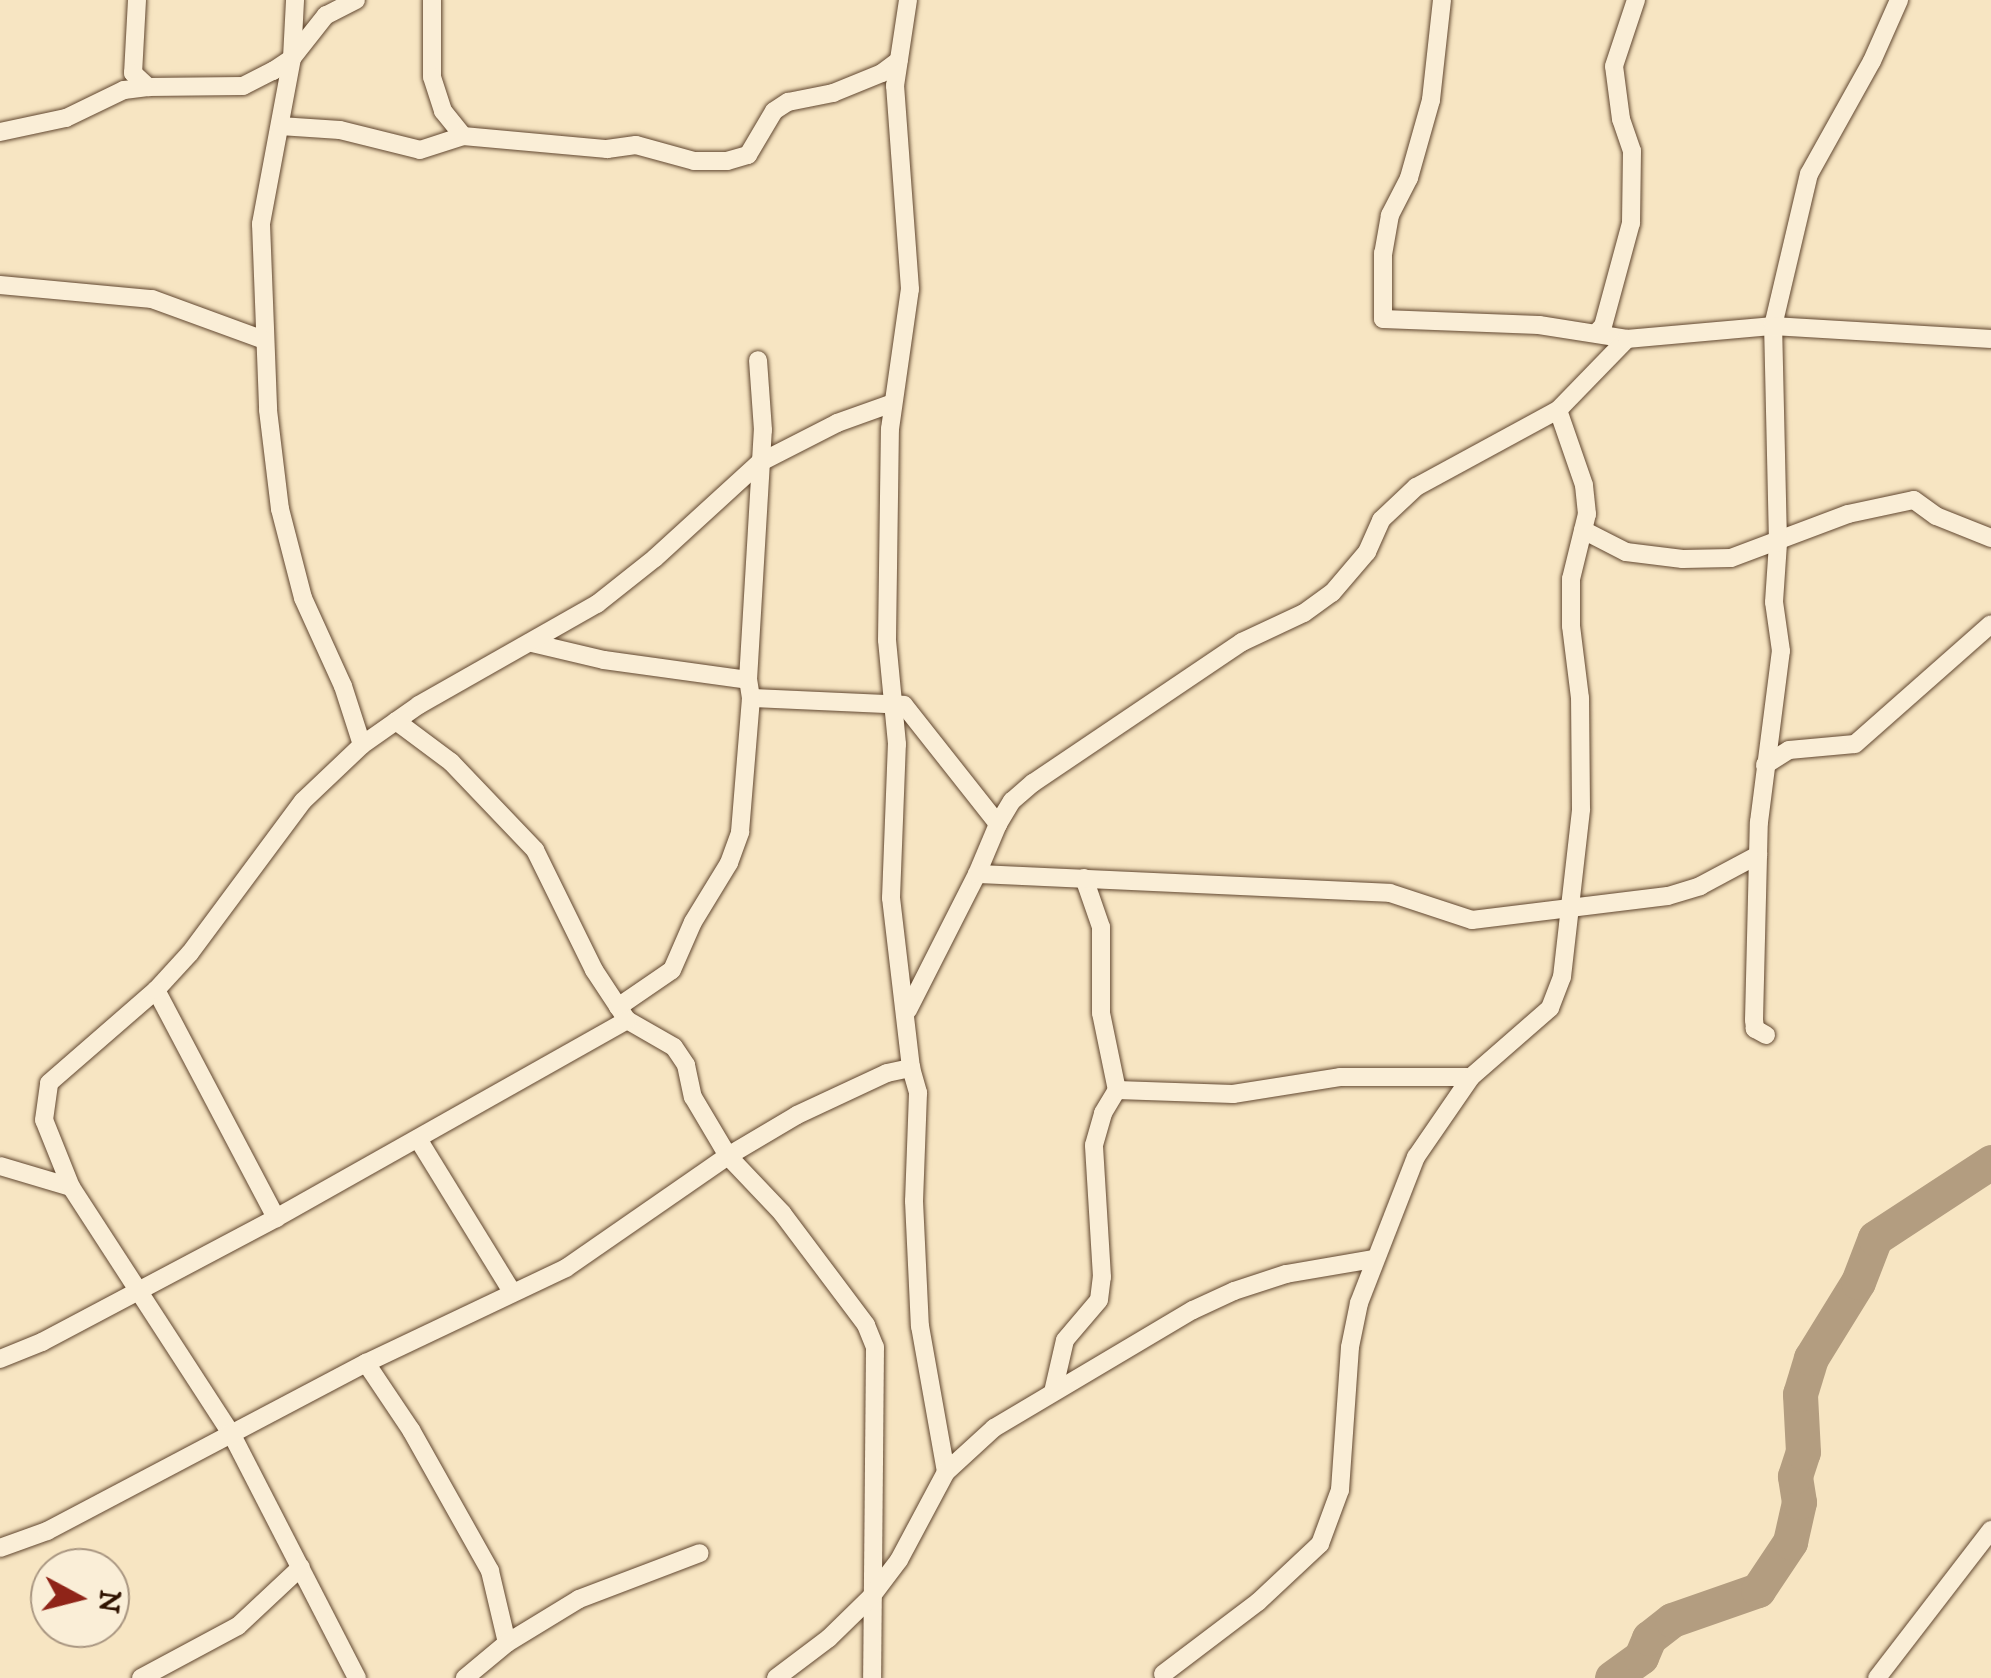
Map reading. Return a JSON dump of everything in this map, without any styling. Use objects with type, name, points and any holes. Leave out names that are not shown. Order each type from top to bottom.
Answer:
[{"type":"street","points":[[137,0],[133,73],[148,87]]},
{"type":"street","points":[[295,0],[292,58],[262,224],[266,272],[264,340],[280,509],[304,598],[344,686],[362,745]]},
{"type":"street","points":[[0,132],[66,118],[124,90],[243,86],[292,58],[326,15],[356,0]]},
{"type":"street","points":[[432,0],[432,77],[443,111],[463,136]]},
{"type":"street","points":[[908,0],[895,86],[910,289],[893,403],[887,581],[892,704],[898,744],[891,898],[908,1011],[911,1068],[918,1093],[914,1201],[920,1326],[946,1472]]},
{"type":"street","points":[[1444,0],[1431,100],[1409,178],[1390,215],[1386,234],[1383,319],[1539,324],[1627,339],[1773,326],[1991,339]]},
{"type":"street","points":[[1596,333],[1603,326],[1631,223],[1632,151],[1621,119],[1614,66],[1636,0]]},
{"type":"street","points":[[1766,1035],[1755,1029],[1754,1020],[1758,855],[1770,715],[1780,680],[1774,602],[1778,544],[1773,326],[1809,174],[1872,62],[1898,0]]},
{"type":"street","points":[[280,126],[340,130],[420,150],[463,136],[607,149],[636,145],[694,161],[727,161],[748,155],[774,111],[788,102],[833,93],[882,73],[899,60]]},
{"type":"street","points":[[0,285],[152,299],[264,340]]},
{"type":"street","points":[[908,1011],[1012,800],[1242,642],[1304,612],[1332,593],[1367,552],[1380,520],[1416,487],[1558,410],[1627,339]]},
{"type":"street","points":[[0,1359],[276,1218],[418,1139],[623,1014],[672,970],[693,922],[729,863],[740,832],[763,430],[758,360]]},
{"type":"street","points":[[357,1678],[231,1432],[70,1187],[44,1120],[49,1083],[156,990],[190,953],[303,801],[362,745],[396,721],[597,604],[656,558],[759,463],[837,423],[893,403]]},
{"type":"street","points":[[1163,1674],[1258,1602],[1320,1544],[1340,1490],[1350,1347],[1373,1259],[1416,1158],[1471,1076],[1550,1008],[1562,977],[1581,809],[1580,698],[1571,626],[1571,579],[1588,514],[1584,485],[1558,410]]},
{"type":"street","points":[[1584,530],[1626,552],[1683,559],[1732,558],[1778,544],[1848,514],[1914,500],[1936,516],[1991,538]]},
{"type":"street","points":[[1765,766],[1789,750],[1856,744],[1991,624]]},
{"type":"street","points":[[532,643],[749,689],[892,704],[910,710],[998,824]]},
{"type":"street","points":[[396,721],[466,775],[535,850],[594,970],[623,1014],[674,1047],[686,1064],[706,1123],[728,1156],[819,1260],[866,1325],[875,1347],[872,1678]]},
{"type":"street","points":[[977,874],[1390,892],[1472,920],[1525,916],[1568,905],[1668,896],[1700,886],[1758,855]]},
{"type":"street","points":[[1054,1392],[1065,1340],[1099,1300],[1102,1276],[1094,1145],[1103,1113],[1117,1090],[1100,1013],[1101,927],[1084,878]]},
{"type":"street","points":[[156,990],[276,1218]]},
{"type":"street","points":[[0,1548],[47,1531],[366,1363],[566,1268],[728,1156],[848,1089],[911,1068]]},
{"type":"street","points":[[1117,1090],[1233,1094],[1340,1077],[1471,1076]]},
{"type":"street","points":[[418,1139],[512,1292]]},
{"type":"street","points":[[0,1166],[70,1187]]},
{"type":"street","points":[[776,1678],[830,1638],[872,1597],[899,1560],[946,1472],[994,1428],[1234,1292],[1286,1274],[1373,1259]]},
{"type":"street","points":[[366,1363],[410,1430],[490,1571],[506,1643]]},
{"type":"street","points":[[1877,1678],[1983,1551],[1991,1530]]},
{"type":"street","points":[[465,1678],[506,1643],[579,1598],[700,1553]]},
{"type":"street","points":[[141,1678],[238,1626],[302,1567]]},
{"type":"waterway","points":[[1612,1678],[1641,1657],[1649,1638],[1672,1620],[1758,1590],[1790,1542],[1799,1502],[1795,1476],[1803,1452],[1800,1394],[1811,1358],[1858,1282],[1875,1238],[1991,1162]]}]
